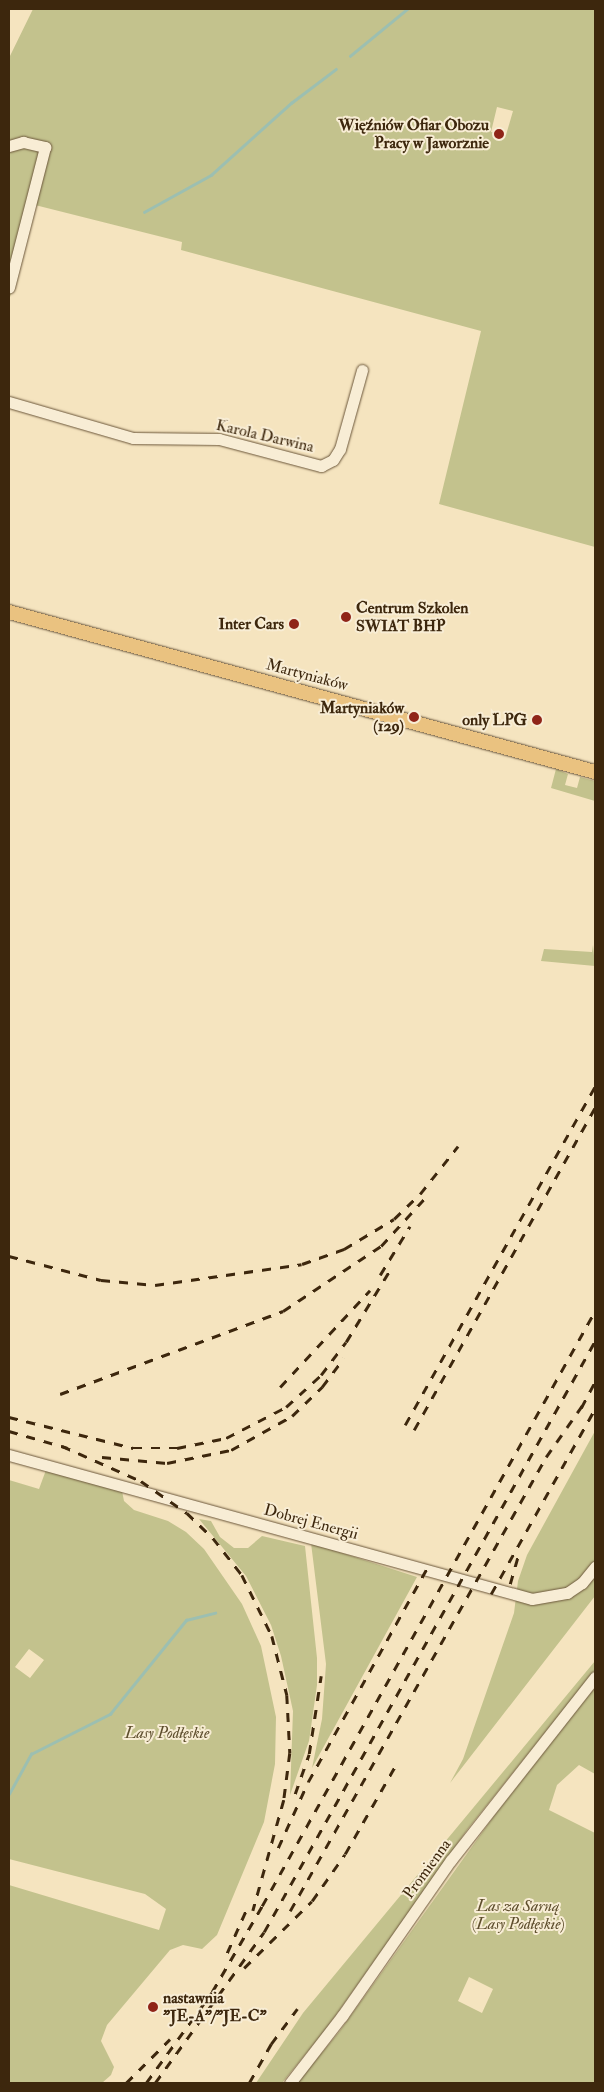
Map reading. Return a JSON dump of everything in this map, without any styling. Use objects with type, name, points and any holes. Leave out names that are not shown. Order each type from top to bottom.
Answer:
[{"type":"main road","name":"Martyniaków","points":[[9,612],[595,772]]},
{"type":"street","points":[[9,146],[23,142],[45,147],[9,287]]},
{"type":"street","name":"Karola Darwina","points":[[9,402],[133,438],[219,439],[322,466],[333,460],[340,449],[362,370]]},
{"type":"street","name":"Dobrej Energii","points":[[9,1455],[532,1599],[567,1593],[582,1582],[595,1567]]},
{"type":"street","name":"Promienna","points":[[290,2083],[342,2016],[451,1860],[595,1677]]},
{"type":"green space","points":[[33,9],[595,9],[595,547],[439,504],[481,331],[181,250],[182,242],[35,205],[9,301],[9,58]],"holes":[[[497,107],[513,111],[506,135],[491,132]]]},
{"type":"green space","points":[[556,769],[568,774],[565,785],[577,788],[580,777],[595,781],[595,801],[551,788]]},
{"type":"green space","points":[[593,945],[595,966],[541,961],[544,949],[592,952]]},
{"type":"green space","points":[[595,1431],[595,1596],[450,1783],[463,1759],[514,1613],[518,1581],[527,1555]]},
{"type":"green space","name":"Lasy Podłęskie","points":[[46,1470],[122,1491],[124,1501],[134,1510],[168,1521],[186,1532],[204,1549],[242,1604],[261,1646],[276,1717],[275,1764],[264,1822],[217,1935],[202,1949],[183,1945],[170,1950],[107,2025],[101,2041],[114,2067],[111,2075],[102,2083],[9,2083],[9,1885],[159,1930],[166,1909],[145,1894],[9,1859],[9,1480],[39,1489]],"holes":[[[29,1649],[44,1660],[30,1678],[15,1667]]]},
{"type":"green space","points":[[199,1519],[211,1521],[220,1537],[234,1548],[248,1548],[262,1536],[305,1546],[317,1658],[317,1685],[309,1741],[290,1795],[293,1711],[281,1656],[271,1625],[246,1576]]},
{"type":"green space","points":[[311,1543],[417,1577],[312,1768],[322,1719],[326,1664]]},
{"type":"green space","points":[[595,1661],[595,1670],[467,1830],[326,2029],[282,2083],[256,2083],[303,2013]]},
{"type":"green space","name":"Las za Sarną (Lasy Podłęskie)","points":[[595,1687],[595,1774],[579,1765],[557,1785],[549,1810],[595,1833],[595,2083],[297,2083],[339,2032],[494,1816]],"holes":[[[469,1977],[493,1989],[482,2013],[458,2001]]]},
{"type":"waterway","points":[[350,56],[407,9]]},
{"type":"waterway","points":[[144,212],[211,175],[291,103],[336,69]]},
{"type":"waterway","points":[[9,1794],[31,1754],[110,1714],[186,1620],[215,1613]]},
{"type":"railway","points":[[405,1425],[595,1086]]},
{"type":"railway","points":[[414,1430],[595,1107]]},
{"type":"railway","points":[[9,1256],[101,1280],[155,1285],[302,1264],[344,1249],[394,1219],[420,1194],[458,1146]]},
{"type":"railway","points":[[60,1394],[283,1311],[381,1246],[425,1198]]},
{"type":"railway","points":[[380,1275],[410,1226]]},
{"type":"railway","points":[[9,1417],[133,1448],[177,1448],[226,1438],[286,1407],[321,1375],[346,1342],[390,1270]]},
{"type":"railway","points":[[280,1387],[370,1290]]},
{"type":"railway","points":[[146,2083],[212,1992],[595,1311]]},
{"type":"railway","points":[[155,2083],[264,1932],[595,1341]]},
{"type":"railway","points":[[102,1457],[167,1463],[231,1450],[292,1416],[322,1387],[344,1358]]},
{"type":"railway","points":[[581,1408],[595,1382]]},
{"type":"railway","points":[[290,1911],[546,1457],[584,1403]]},
{"type":"railway","points":[[491,1594],[595,1409]]},
{"type":"railway","points":[[9,1431],[68,1448]]},
{"type":"railway","points":[[62,1446],[141,1481],[187,1513],[213,1538],[242,1575],[272,1636],[287,1695],[290,1753],[284,1800],[253,1911]]},
{"type":"railway","points":[[510,1584],[519,1553]]},
{"type":"railway","points":[[278,1848],[308,1782],[430,1563]]},
{"type":"railway","points":[[295,1794],[309,1754],[321,1676]]},
{"type":"railway","points":[[244,1968],[312,1901],[345,1854],[398,1761]]},
{"type":"railway","points":[[227,1953],[247,1908]]},
{"type":"railway","points":[[249,2083],[271,2044],[297,2009]]},
{"type":"railway","points":[[126,2083],[170,2039]]},
{"type":"place","name":"Więźniów Ofiar Obozu Pracy w Jaworznie","points":[[499,134]]},
{"type":"place","name":"Centrum Szkolen SWIAT BHP","points":[[346,617]]},
{"type":"place","name":"Inter Cars","points":[[294,624]]},
{"type":"place","name":"Martyniaków (129)","points":[[414,717]]},
{"type":"place","name":"only LPG","points":[[537,720]]},
{"type":"place","name":"nastawnia \"JE-A\"/\"JE-C\"","points":[[153,2007]]}]
